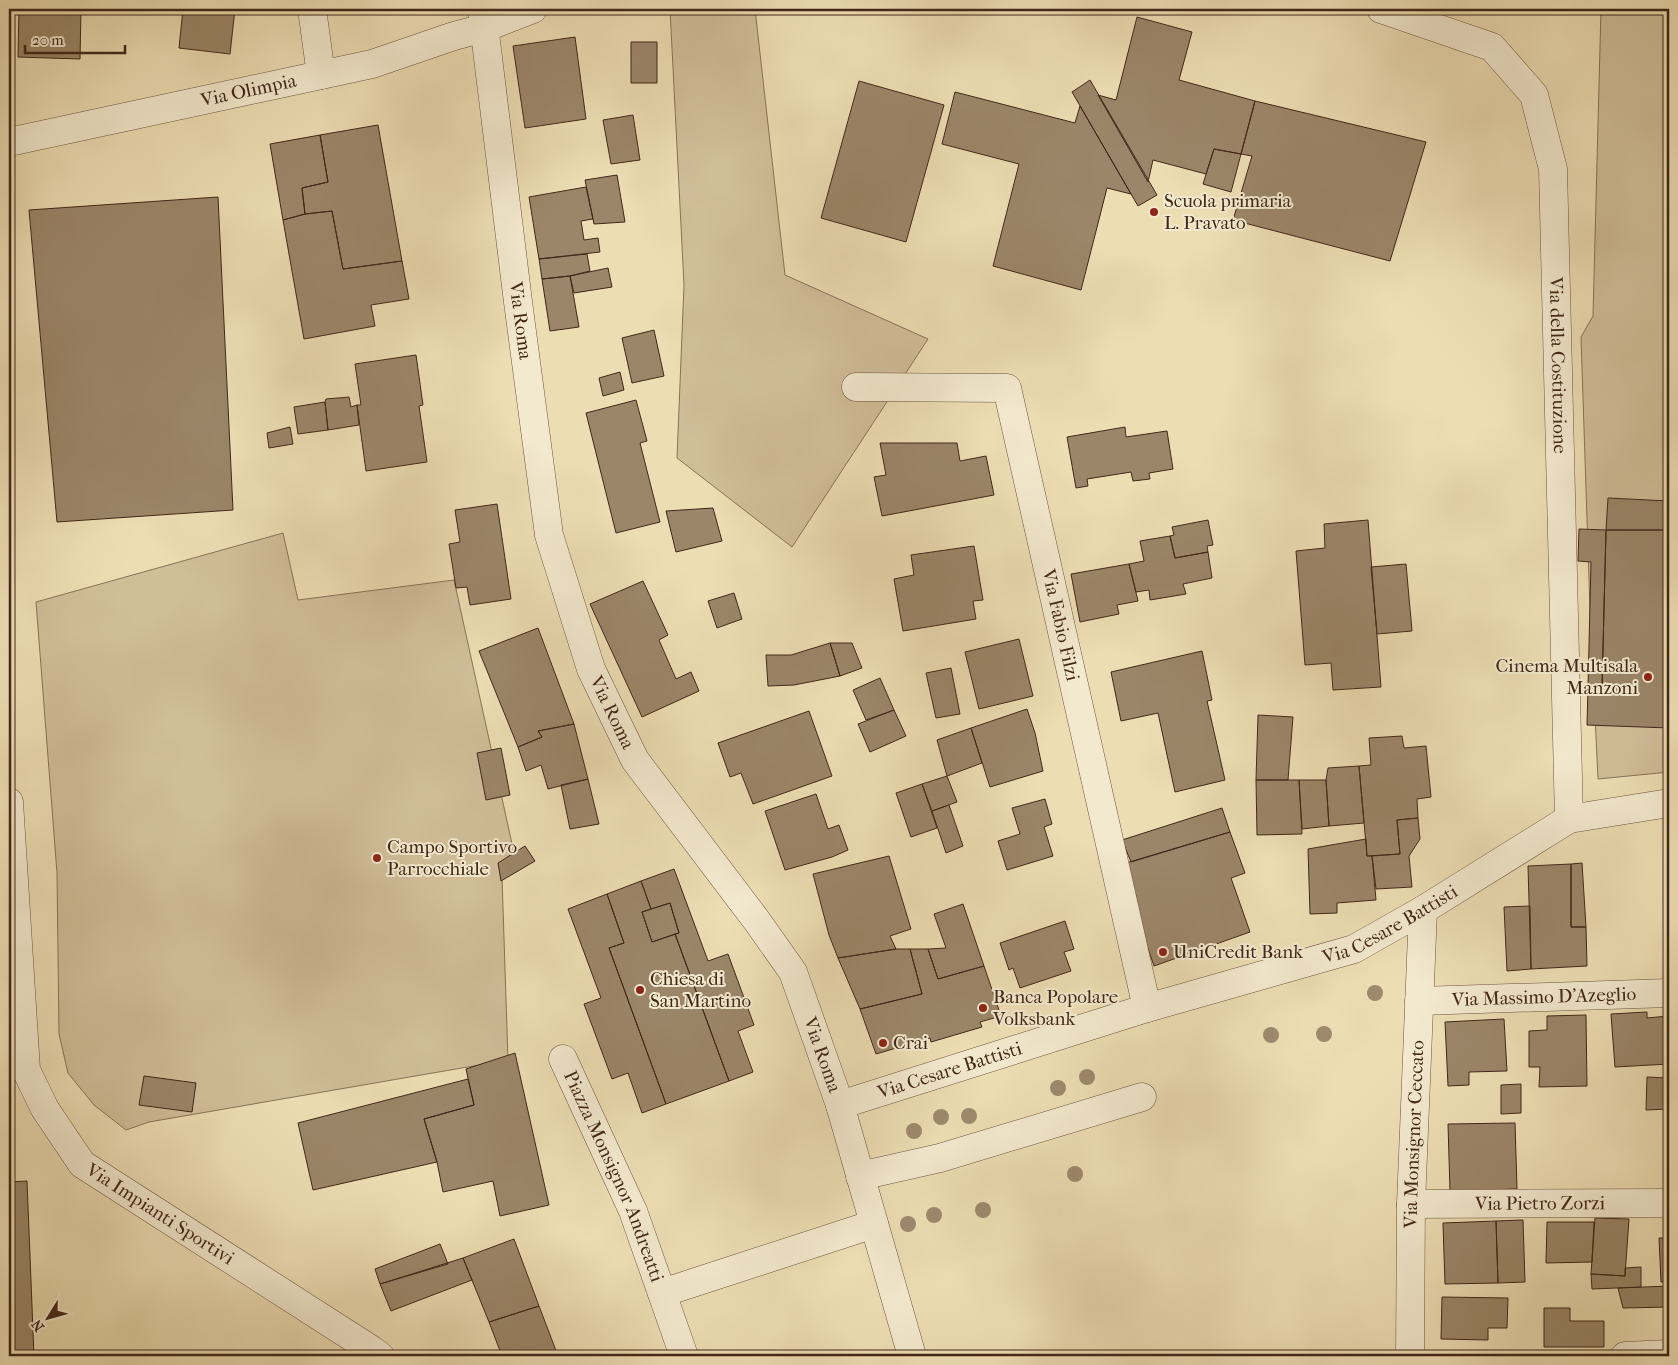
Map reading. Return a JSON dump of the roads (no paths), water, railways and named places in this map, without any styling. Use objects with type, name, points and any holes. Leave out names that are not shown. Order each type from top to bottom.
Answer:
[{"type":"street","points":[[312,9],[322,75]]},
{"type":"street","points":[[483,18],[533,9]]},
{"type":"street","name":"Via della Costituzione","points":[[1381,9],[1492,47],[1534,94],[1553,169],[1569,819]]},
{"type":"street","name":"Via Olimpia","points":[[9,142],[372,64],[454,36],[483,18]]},
{"type":"street","name":"Via Roma","points":[[483,18],[516,293],[549,535],[591,670],[635,760],[757,921],[793,972],[840,1105],[912,1356]]},
{"type":"street","name":"Via Fabio Filzi","points":[[856,387],[1007,388],[1147,1008]]},
{"type":"street","name":"Via Impianti Sportivi","points":[[9,802],[26,1070],[45,1109],[82,1164],[380,1356]]},
{"type":"street","name":"Via Cesare Battisti","points":[[840,1105],[1147,1008],[1354,949],[1423,910],[1569,819],[1669,803]]},
{"type":"street","name":"Via Monsignor Ceccato","points":[[1410,1356],[1411,1204],[1423,910]]},
{"type":"street","name":"Via Massimo D'Azeglio","points":[[1419,1001],[1669,993]]},
{"type":"street","name":"Piazza Monsignor Andreatti","points":[[563,1059],[633,1211],[684,1356]]},
{"type":"street","points":[[860,1176],[940,1158],[1142,1097]]},
{"type":"street","name":"Via Pietro Zorzi","points":[[1411,1204],[1669,1204]]},
{"type":"street","name":"Piazza Monsignor Andreatti","points":[[662,1293],[874,1224]]},
{"type":"street","points":[[1625,1356],[1669,1354]]},
{"type":"place","name":"Scuola primaria L. Pravato","points":[[1154,212]]},
{"type":"place","name":"Cinema Multisala Manzoni","points":[[1648,677]]},
{"type":"place","name":"Campo Sportivo Parrocchiale","points":[[377,858]]},
{"type":"place","name":"UniCredit Bank","points":[[1163,952]]},
{"type":"place","name":"Chiesa di San Martino","points":[[640,990]]},
{"type":"place","name":"Banca Popolare Volksbank","points":[[983,1008]]},
{"type":"place","name":"Crai","points":[[883,1043]]}]
